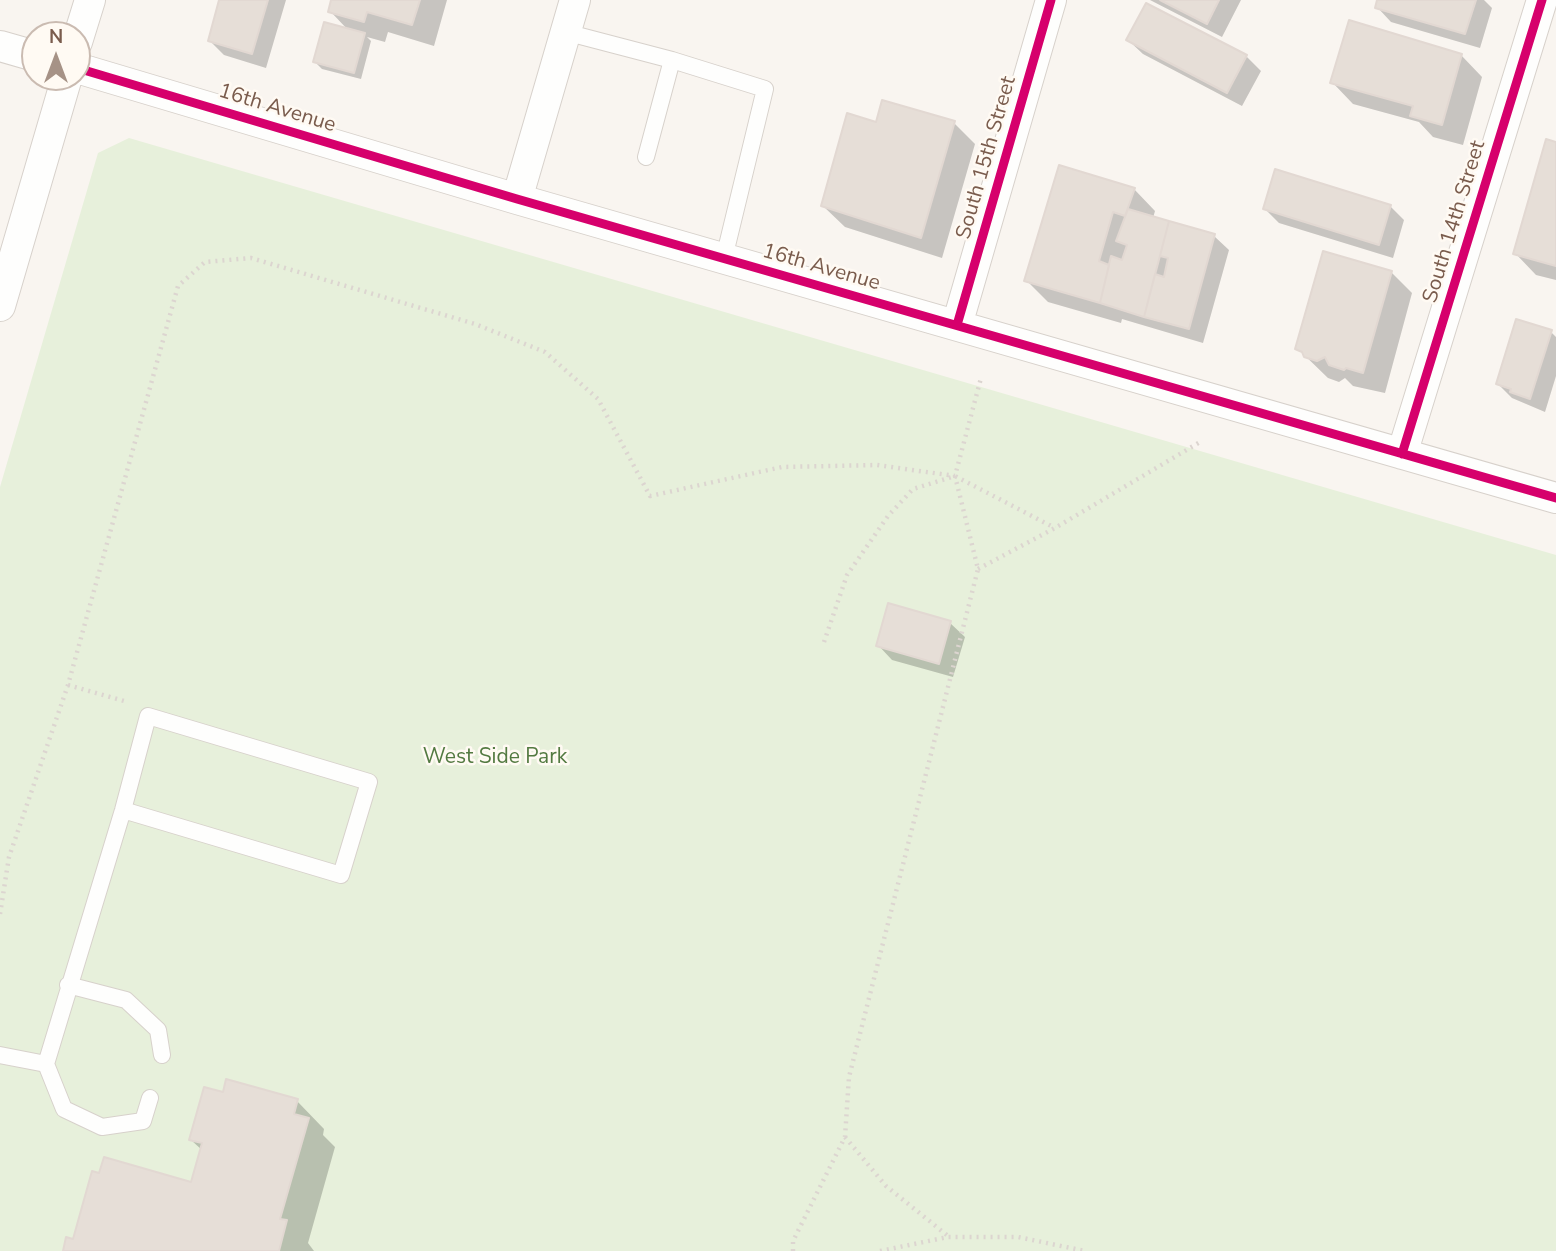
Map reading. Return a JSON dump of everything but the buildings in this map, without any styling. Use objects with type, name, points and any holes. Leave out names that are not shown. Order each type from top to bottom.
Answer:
[{"type":"street","points":[[84,21],[90,0]]},
{"type":"street","points":[[517,199],[575,0]]},
{"type":"street","name":"South 15th Street","points":[[957,325],[1051,0]]},
{"type":"street","name":"South 14th Street","points":[[1402,454],[1542,0]]},
{"type":"street","points":[[0,46],[21,52]]},
{"type":"street","name":"16th Avenue","points":[[91,72],[517,199],[1556,498]]},
{"type":"street","points":[[0,306],[63,91]]},
{"type":"lane","points":[[565,32],[672,60],[765,89],[724,258]]},
{"type":"lane","points":[[646,157],[672,60]]},
{"type":"lane","points":[[123,810],[341,875],[369,782],[148,716],[123,810],[46,1064],[64,1109],[102,1127],[143,1121],[150,1097]]},
{"type":"lane","points":[[68,985],[126,1000],[158,1030],[162,1055]]},
{"type":"lane","points":[[0,1055],[46,1064]]},
{"type":"path","points":[[0,914],[9,858],[68,685],[178,286],[205,262],[251,258],[475,324],[545,352],[598,399],[650,496],[782,467],[877,465],[955,476],[1055,528]]},
{"type":"path","points":[[793,1251],[793,1241],[845,1137],[849,1077],[978,569],[955,476],[981,378]]},
{"type":"path","points":[[978,569],[1055,528],[1200,442]]},
{"type":"path","points":[[824,642],[847,575],[888,516],[913,489],[955,476]]},
{"type":"path","points":[[845,1137],[886,1185],[948,1237]]},
{"type":"path","points":[[880,1251],[948,1237],[1018,1237],[1086,1251]]},
{"type":"green space","name":"West Side Park","points":[[129,138],[1556,555],[1556,1251],[0,1251],[0,487],[98,153]]},
{"type":"cycle path","points":[[957,325],[1051,0]]},
{"type":"cycle path","points":[[1402,454],[1542,0]]},
{"type":"cycle path","points":[[91,72],[517,199],[1556,498]]}]
